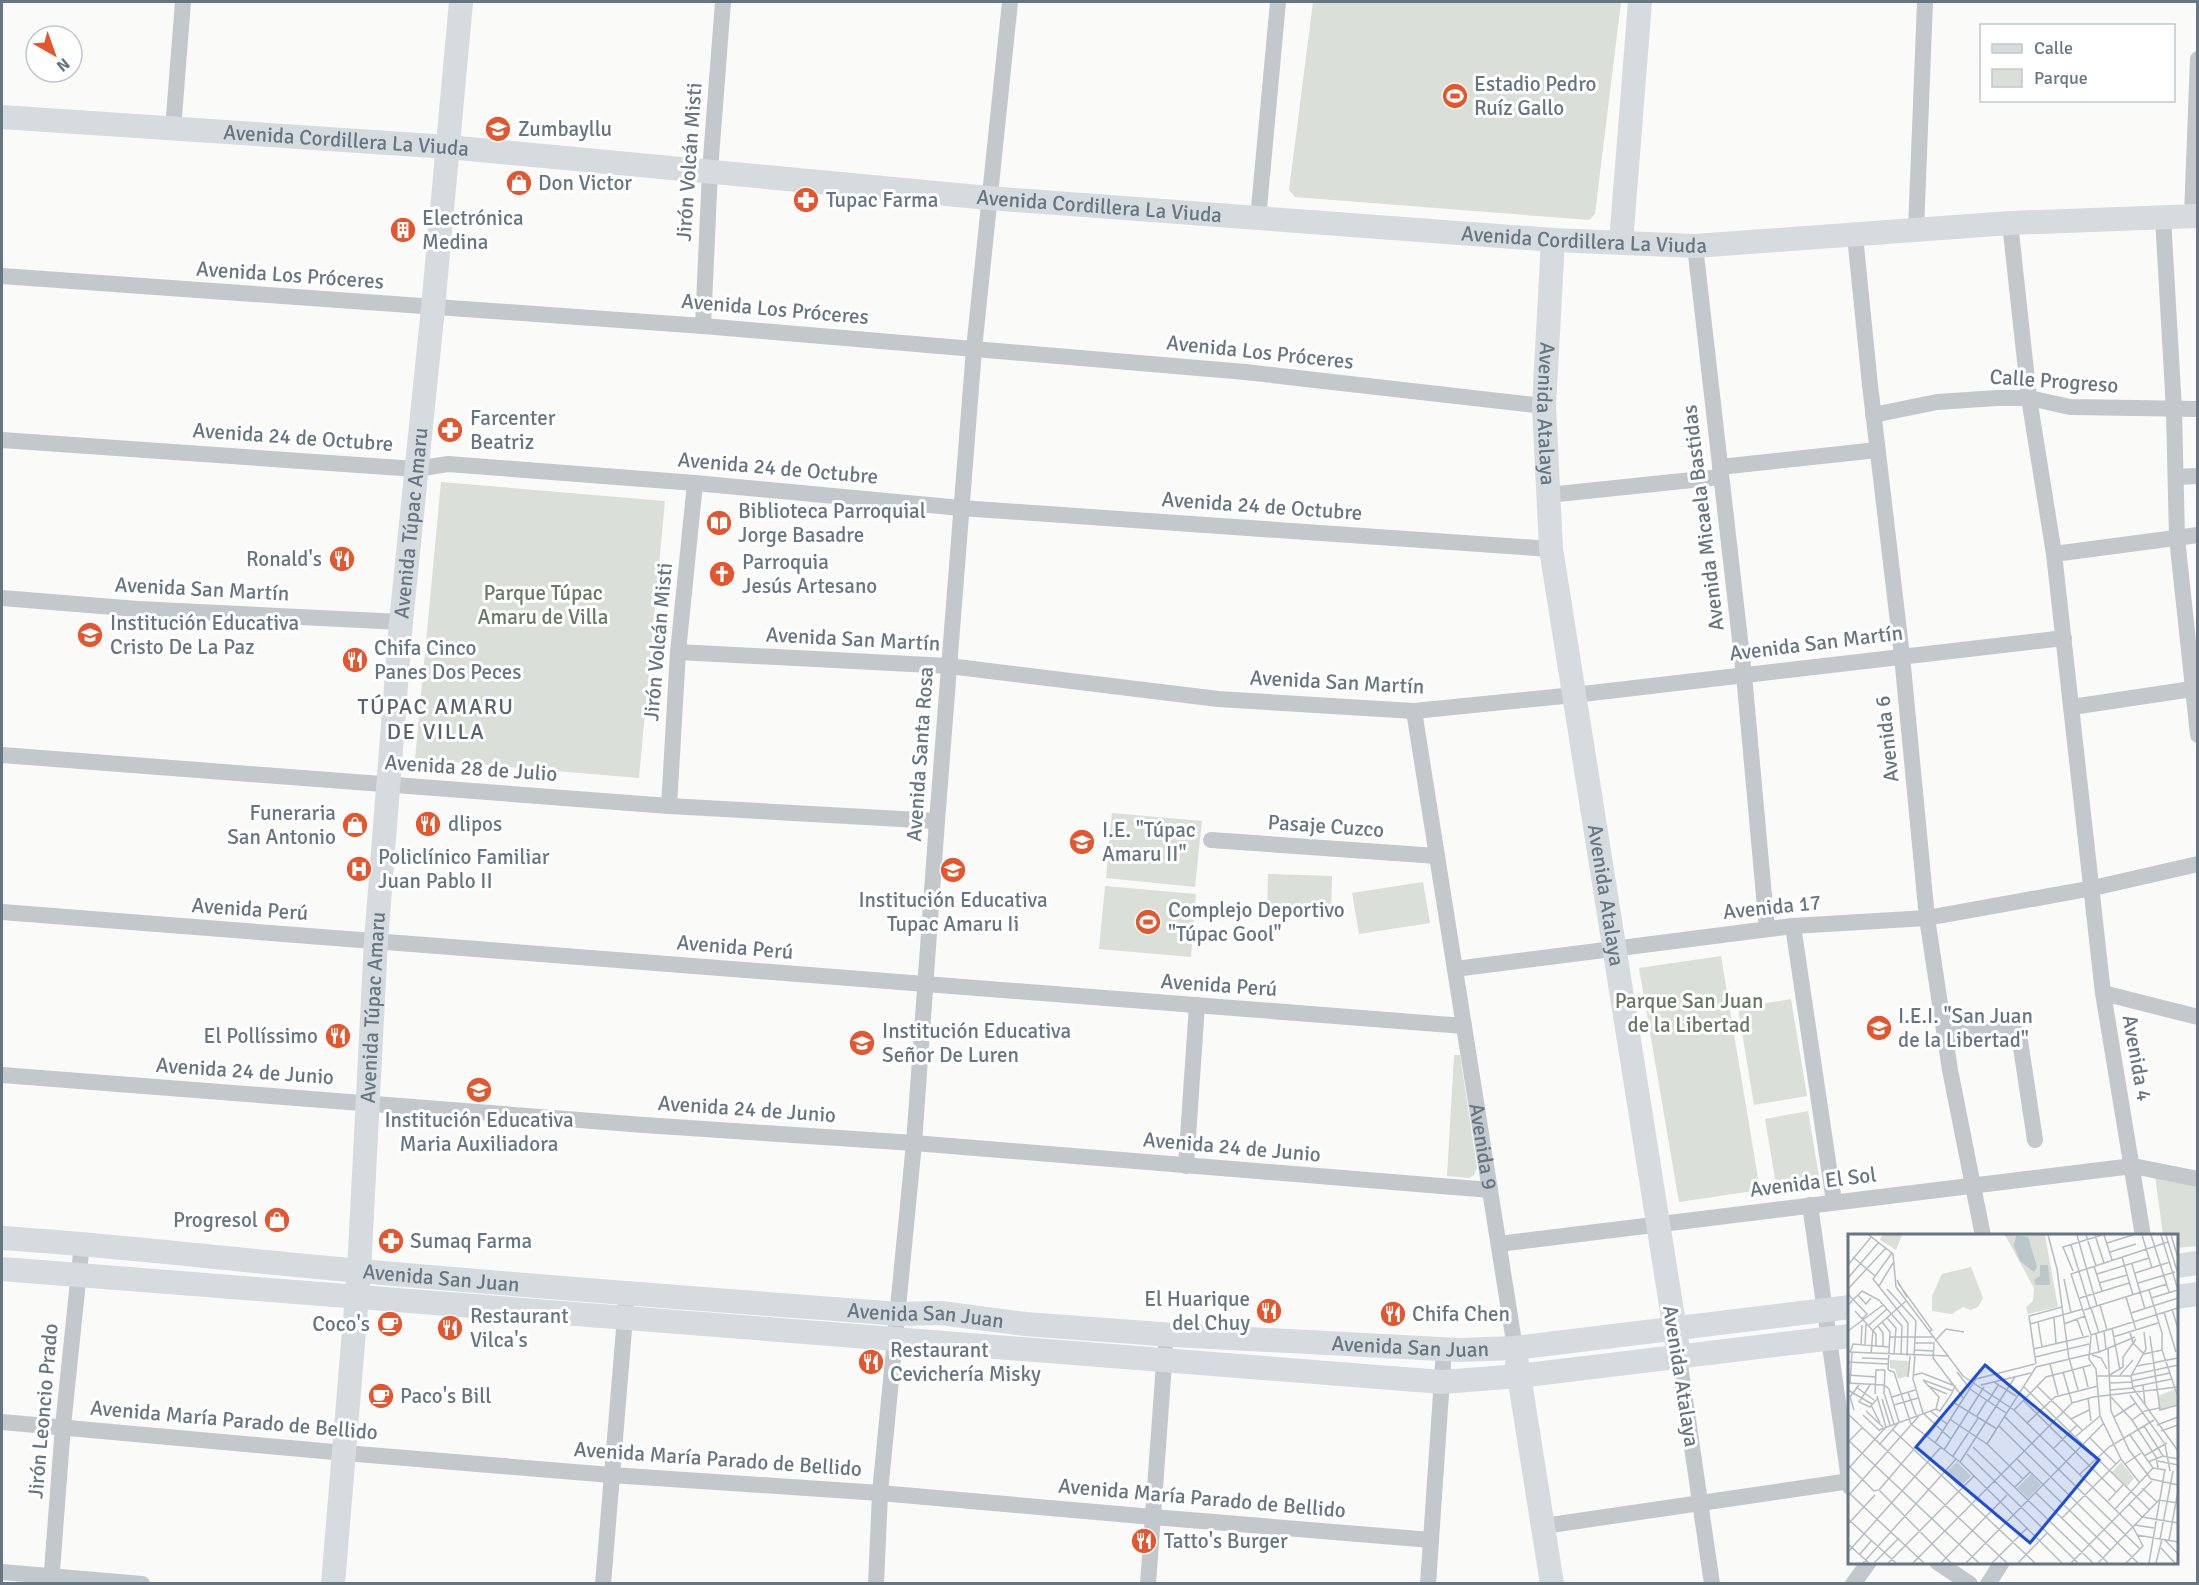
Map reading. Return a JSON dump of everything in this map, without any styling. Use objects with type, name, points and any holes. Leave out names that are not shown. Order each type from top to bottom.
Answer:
[{"type":"street","points":[[173,129],[183,2]]},
{"type":"street","name":"Avenida Túpac Amaru","points":[[333,1584],[359,1271],[376,941],[401,622],[461,2]]},
{"type":"street","name":"Jirón Volcán Misti","points":[[703,326],[710,171],[723,2]]},
{"type":"street","name":"Avenida Santa Rosa","points":[[876,1584],[880,1493],[927,985],[937,820],[974,349],[1011,2]]},
{"type":"street","points":[[1258,219],[1278,2]]},
{"type":"street","points":[[1621,242],[1640,2]]},
{"type":"street","points":[[1916,230],[1925,2]]},
{"type":"street","points":[[2194,216],[2198,59]]},
{"type":"street","name":"Avenida Cordillera La Viuda","points":[[2,117],[448,147],[989,198],[1553,240],[1695,246],[2010,223],[2194,216]]},
{"type":"street","points":[[2163,217],[2174,410],[2177,538],[2198,735]]},
{"type":"street","name":"Avenida 4","points":[[2010,223],[2030,398],[2054,554],[2103,993],[2143,1234]]},
{"type":"street","name":"Avenida 6","points":[[1855,236],[1873,415],[1902,656],[1927,918],[1945,1036],[1983,1234]]},
{"type":"street","name":"Avenida Atalaya","points":[[1553,240],[1544,406],[1551,549],[1675,1328],[1712,1584]]},
{"type":"street","name":"Avenida Micaela Bastidas","points":[[1695,246],[1744,675],[1767,929]]},
{"type":"street","name":"Avenida Los Próceres","points":[[2,276],[703,326],[1245,372],[1544,406]]},
{"type":"street","name":"Calle Progreso","points":[[1873,415],[1964,399],[2030,398],[2070,407],[2198,409]]},
{"type":"street","name":"Avenida 24 de Octubre","points":[[2,440],[416,469],[448,464],[694,483],[961,508],[1551,549]]},
{"type":"street","points":[[1548,495],[1877,450]]},
{"type":"street","points":[[2176,477],[2198,476]]},
{"type":"street","name":"Jirón Volcán Misti","points":[[669,806],[678,652],[694,483]]},
{"type":"street","points":[[2054,554],[2198,535]]},
{"type":"street","name":"Avenida San Martín","points":[[2,598],[138,609],[401,622]]},
{"type":"street","name":"Avenida San Martín","points":[[678,652],[949,666],[1218,699],[1414,711],[1574,695],[2064,638]]},
{"type":"street","points":[[2072,707],[2192,689]]},
{"type":"street","name":"Avenida 9","points":[[1414,711],[1552,1584]]},
{"type":"street","name":"Avenida 28 de Julio","points":[[2,755],[669,806],[937,820]]},
{"type":"street","name":"Pasaje Cuzco","points":[[1211,840],[1437,856]]},
{"type":"street","name":"Avenida 17","points":[[1455,969],[1793,926],[1927,918],[2093,888],[2198,864]]},
{"type":"street","name":"Avenida Perú","points":[[2,912],[1464,1026]]},
{"type":"street","points":[[1793,926],[1834,1202]]},
{"type":"street","points":[[2103,993],[2198,1017]]},
{"type":"street","points":[[1186,1166],[1197,1005]]},
{"type":"street","points":[[1945,1036],[1992,1028],[2014,1031],[2019,1034],[2035,1140]]},
{"type":"street","name":"Avenida 24 de Junio","points":[[2,1075],[914,1143],[1490,1190]]},
{"type":"street","name":"Avenida El Sol","points":[[1499,1244],[2133,1166],[2198,1179]]},
{"type":"street","points":[[1810,1205],[1824,1310],[1839,1338],[1848,1468]]},
{"type":"street","name":"Avenida San Juan","points":[[2,1238],[82,1243],[359,1271],[627,1293],[898,1314],[941,1313],[1025,1324],[1444,1350],[1515,1348],[1848,1307]]},
{"type":"street","name":"Jirón Leoncio Prado","points":[[51,1580],[63,1426],[82,1243]]},
{"type":"street","points":[[2178,1266],[2198,1263]]},
{"type":"street","name":"Avenida San Juan","points":[[2,1269],[1442,1382],[1520,1376],[1839,1338]]},
{"type":"street","points":[[603,1584],[627,1293]]},
{"type":"street","points":[[2178,1297],[2198,1294]]},
{"type":"street","points":[[1148,1584],[1166,1334]]},
{"type":"street","points":[[1428,1584],[1444,1350]]},
{"type":"street","name":"Avenida María Parado de Bellido","points":[[2,1422],[345,1454],[880,1493],[1431,1540]]},
{"type":"street","points":[[1544,1526],[1848,1483]]},
{"type":"street","points":[[1940,1564],[1971,1584]]},
{"type":"street","points":[[1988,1584],[2001,1564]]},
{"type":"street","points":[[2,1572],[51,1580],[142,1584]]},
{"type":"green space","name":"Estadio Pedro Ruíz Gallo","points":[[1313,2],[1621,2],[1595,214],[1589,220],[1295,197],[1289,190]]},
{"type":"green space","name":"Parque Túpac Amaru de Villa","points":[[441,482],[665,501],[639,778],[415,759]]},
{"type":"green space","points":[[1112,813],[1202,821],[1195,887],[1106,878]]},
{"type":"green space","points":[[1268,874],[1332,876],[1331,917],[1267,915]]},
{"type":"green space","points":[[1423,882],[1430,923],[1359,934],[1352,893]]},
{"type":"green space","name":"Complejo Deportivo \"Túpac Gool\"","points":[[1105,886],[1196,894],[1191,957],[1099,949]]},
{"type":"green space","name":"Parque San Juan de la Libertad","points":[[1721,956],[1760,1190],[1679,1202],[1639,968]]},
{"type":"green space","points":[[1791,999],[1807,1096],[1754,1105],[1738,1008]]},
{"type":"green space","points":[[1454,1055],[1460,1055],[1477,1168],[1474,1175],[1469,1178],[1447,1176]]},
{"type":"green space","points":[[1808,1111],[1820,1182],[1777,1190],[1765,1119]]},
{"type":"green space","points":[[2155,1176],[2197,1186],[2197,1246],[2178,1248],[2178,1234],[2163,1234]]},
{"type":"place","name":"Estadio Pedro Ruíz Gallo","points":[[1455,96]]},
{"type":"place","name":"Zumbayllu","points":[[498,129]]},
{"type":"place","name":"Don Victor","points":[[519,183]]},
{"type":"place","name":"Tupac Farma","points":[[806,200]]},
{"type":"place","name":"Electrónica Medina","points":[[403,230]]},
{"type":"place","name":"Farcenter Beatriz","points":[[450,430]]},
{"type":"place","name":"Biblioteca Parroquial Jorge Basadre","points":[[719,523]]},
{"type":"place","name":"Ronald's","points":[[342,559]]},
{"type":"place","name":"Parroquia Jesús Artesano","points":[[722,574]]},
{"type":"place","name":"Institución Educativa Cristo De La Paz","points":[[90,635]]},
{"type":"place","name":"Chifa Cinco Panes Dos Peces","points":[[355,660]]},
{"type":"place","name":"dlipos","points":[[428,824]]},
{"type":"place","name":"Funeraria San Antonio","points":[[355,825]]},
{"type":"place","name":"I.E. \"Túpac Amaru II\"","points":[[1082,842]]},
{"type":"place","name":"Policlínico Familiar Juan Pablo II","points":[[359,869]]},
{"type":"place","name":"Institución Educativa Tupac Amaru Ii","points":[[953,870]]},
{"type":"place","name":"Complejo Deportivo \"Túpac Gool\"","points":[[1148,922]]},
{"type":"place","name":"I.E.I. \"San Juan de la Libertad\"","points":[[1879,1028]]},
{"type":"place","name":"El Pollíssimo","points":[[338,1036]]},
{"type":"place","name":"Institución Educativa Señor De Luren","points":[[862,1043]]},
{"type":"place","name":"Institución Educativa Maria Auxiliadora","points":[[479,1090]]},
{"type":"place","name":"Progresol","points":[[277,1220]]},
{"type":"place","name":"Sumaq Farma","points":[[391,1241]]},
{"type":"place","name":"El Huarique del Chuy","points":[[1269,1311]]},
{"type":"place","name":"Chifa Chen","points":[[1393,1314]]},
{"type":"place","name":"Coco's","points":[[390,1324]]},
{"type":"place","name":"Restaurant Vilca's","points":[[450,1328]]},
{"type":"place","name":"Restaurant Cevichería Misky","points":[[871,1362]]},
{"type":"place","name":"Paco's Bill","points":[[381,1396]]},
{"type":"place","name":"Tatto's Burger","points":[[1144,1541]]},
{"type":"district","name":"TÚPAC AMARU DE VILLA","points":[[436,718]]}]
